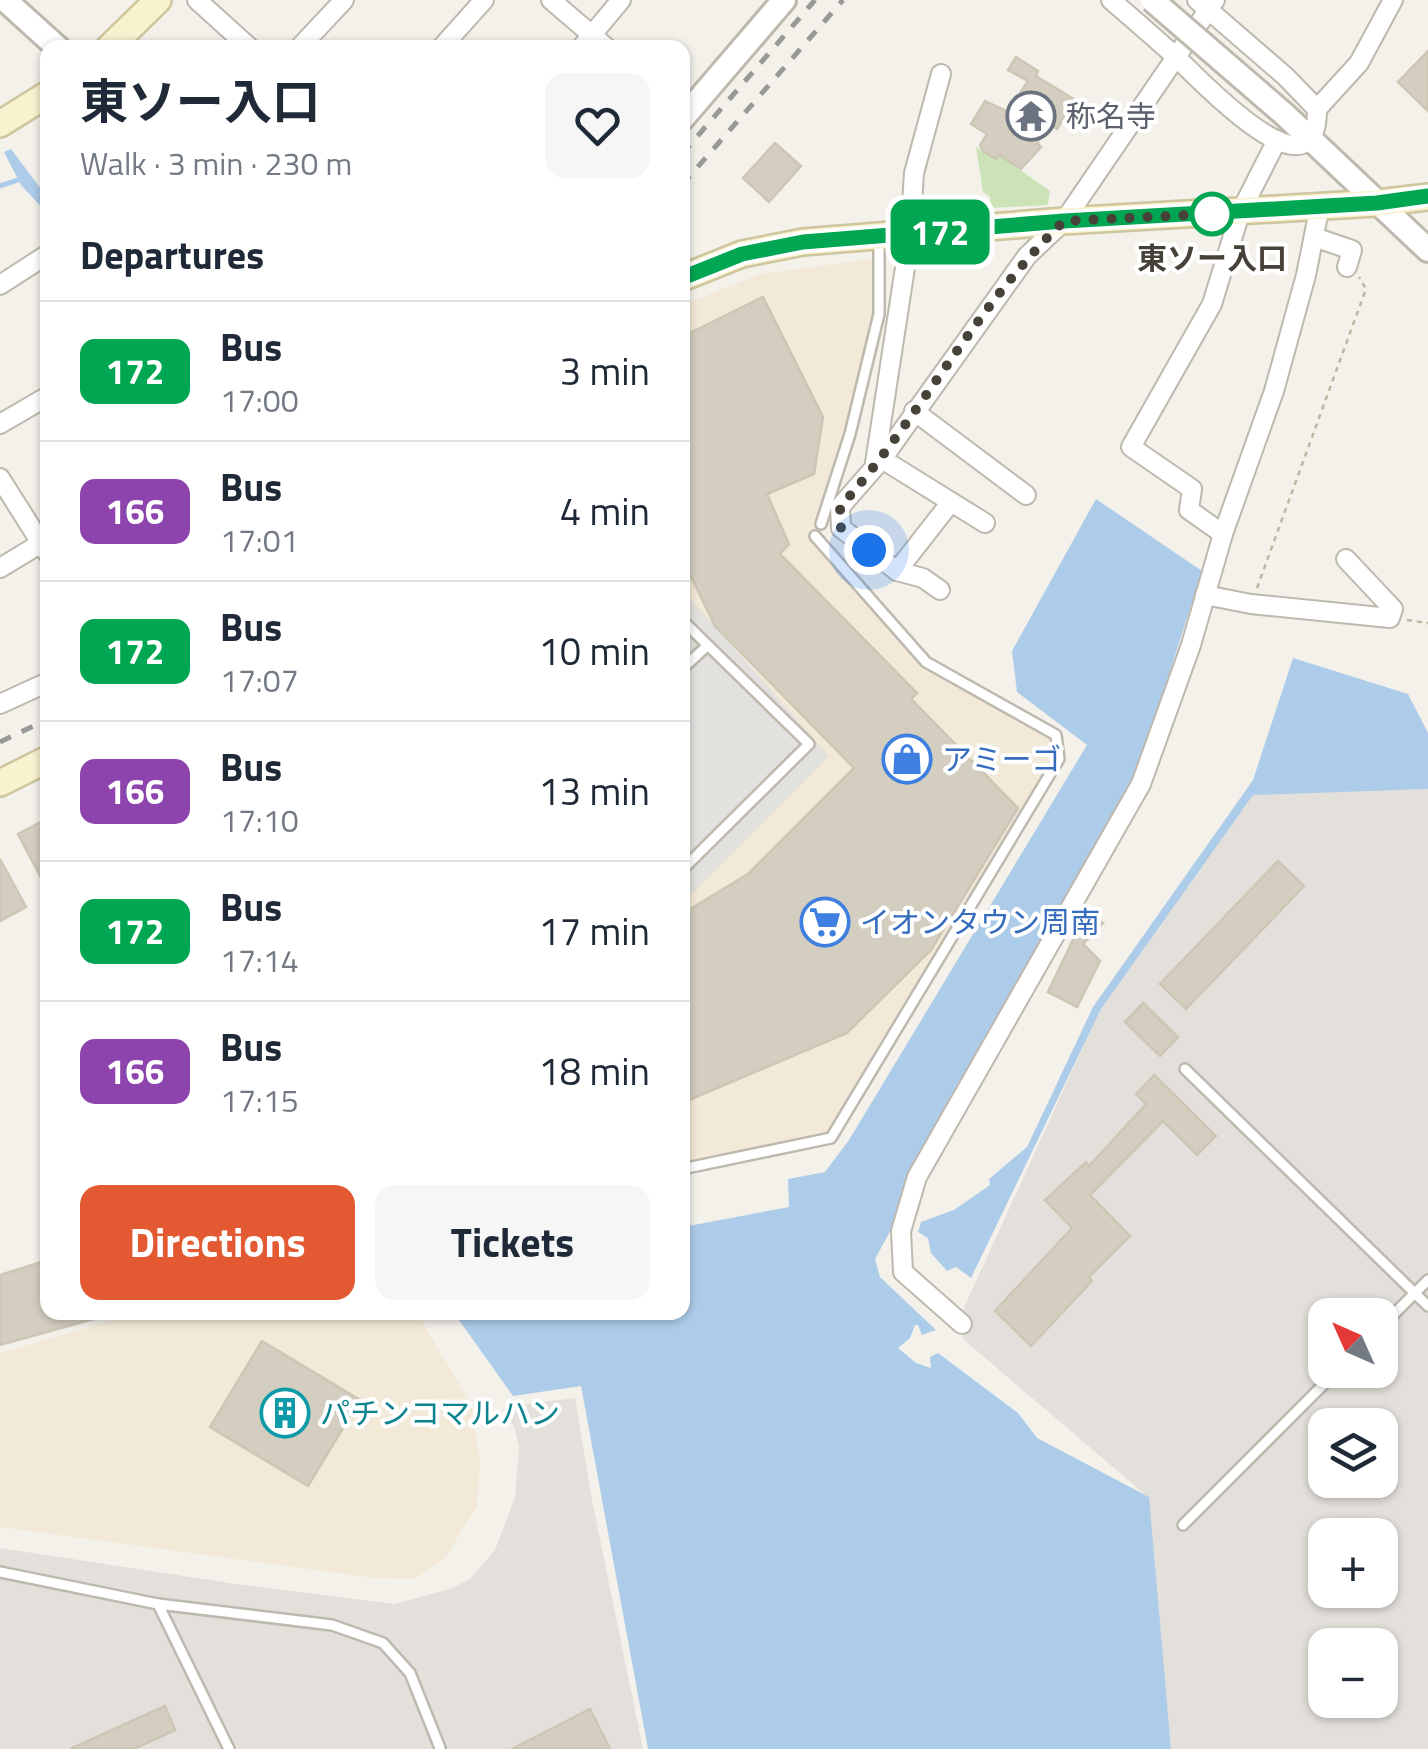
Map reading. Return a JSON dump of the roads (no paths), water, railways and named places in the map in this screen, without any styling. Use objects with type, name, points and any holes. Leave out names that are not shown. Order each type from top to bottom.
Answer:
[{"type":"main road","points":[[117,40],[158,0]]},
{"type":"main road","points":[[0,124],[40,99]]},
{"type":"main road","points":[[690,275],[757,251],[803,242],[1064,221],[1377,203],[1428,196]]},
{"type":"main road","points":[[0,783],[40,763]]},
{"type":"street","points":[[5,0],[49,40]]},
{"type":"street","points":[[197,0],[241,40]]},
{"type":"street","points":[[306,40],[344,0]]},
{"type":"street","points":[[447,40],[484,0]]},
{"type":"street","points":[[551,0],[585,40]]},
{"type":"street","points":[[587,40],[621,0]]},
{"type":"street","points":[[690,108],[784,0]]},
{"type":"street","points":[[1111,0],[1247,124],[1295,145],[1308,140],[1317,126],[1317,109],[1358,63],[1393,0]]},
{"type":"street","points":[[1152,0],[1284,114],[1428,250]]},
{"type":"street","points":[[940,590],[923,578],[897,571],[841,528],[840,507],[878,464],[1027,256],[1064,221],[1177,58],[1207,3],[1317,109]]},
{"type":"street","points":[[878,464],[910,234],[914,172],[941,74]]},
{"type":"street","points":[[1223,534],[1189,510],[1192,489],[1131,446],[1212,304],[1240,213],[1277,140]]},
{"type":"street","points":[[962,1324],[903,1272],[901,1231],[918,1177],[1140,784],[1274,391],[1320,206]]},
{"type":"street","points":[[1314,237],[1352,250],[1347,267]]},
{"type":"street","points":[[0,284],[40,259]]},
{"type":"street","points":[[0,424],[40,401]]},
{"type":"street","points":[[914,411],[1026,495]]},
{"type":"street","points":[[878,464],[985,523]]},
{"type":"street","points":[[0,478],[40,538]]},
{"type":"street","points":[[897,571],[951,502]]},
{"type":"street","points":[[0,568],[40,548]]},
{"type":"street","points":[[1206,595],[1251,604],[1390,618],[1393,609],[1346,558]]},
{"type":"street","points":[[0,704],[40,686]]},
{"type":"lane","points":[[821,524],[850,434],[879,314],[879,236]]},
{"type":"lane","points":[[690,1167],[831,1138],[1060,759],[1056,735],[926,662],[814,536]]},
{"type":"lane","points":[[690,628],[809,744],[690,862]]},
{"type":"lane","points":[[690,662],[707,646]]},
{"type":"lane","points":[[1185,1069],[1428,1306]]},
{"type":"lane","points":[[1398,1311],[1428,1280]]},
{"type":"lane","points":[[1184,1525],[1320,1388]]},
{"type":"lane","points":[[0,1572],[158,1604],[332,1625],[382,1643],[410,1674],[440,1748]]},
{"type":"lane","points":[[158,1604],[229,1749]]},
{"type":"water","points":[[11,149],[40,188],[40,205],[21,185],[4,152]]},
{"type":"water","points":[[1096,499],[1202,571],[1135,781],[875,1259],[880,1277],[936,1330],[922,1335],[915,1325],[910,1338],[898,1348],[916,1363],[931,1368],[930,1357],[938,1353],[1018,1413],[1037,1438],[1149,1497],[1171,1749],[648,1749],[581,1386],[513,1396],[459,1320],[690,1320],[690,1226],[789,1207],[788,1179],[825,1172],[849,1140],[1087,745],[1017,692],[1012,651]]},
{"type":"water","points":[[1293,658],[1408,694],[1428,733],[1428,789],[1253,795],[1101,1009],[971,1278],[956,1267],[947,1271],[931,1253],[928,1238],[918,1232],[921,1222],[954,1210],[990,1185],[989,1179],[1027,1147],[1093,1007],[1253,780]]},
{"type":"waterway","points":[[0,186],[21,179]]},
{"type":"railway","points":[[690,145],[815,0]]},
{"type":"railway","points":[[690,176],[843,0]]},
{"type":"railway","points":[[0,742],[40,723]]},
{"type":"place","name":"称名寺","points":[[1031,116]]},
{"type":"place","name":"東ソー入口","points":[[1212,214]]},
{"type":"place","name":"アミーゴ","points":[[907,759]]},
{"type":"place","name":"イオンタウン周南","points":[[825,922]]},
{"type":"place","name":"パチンコマルハン","points":[[285,1413]]}]
